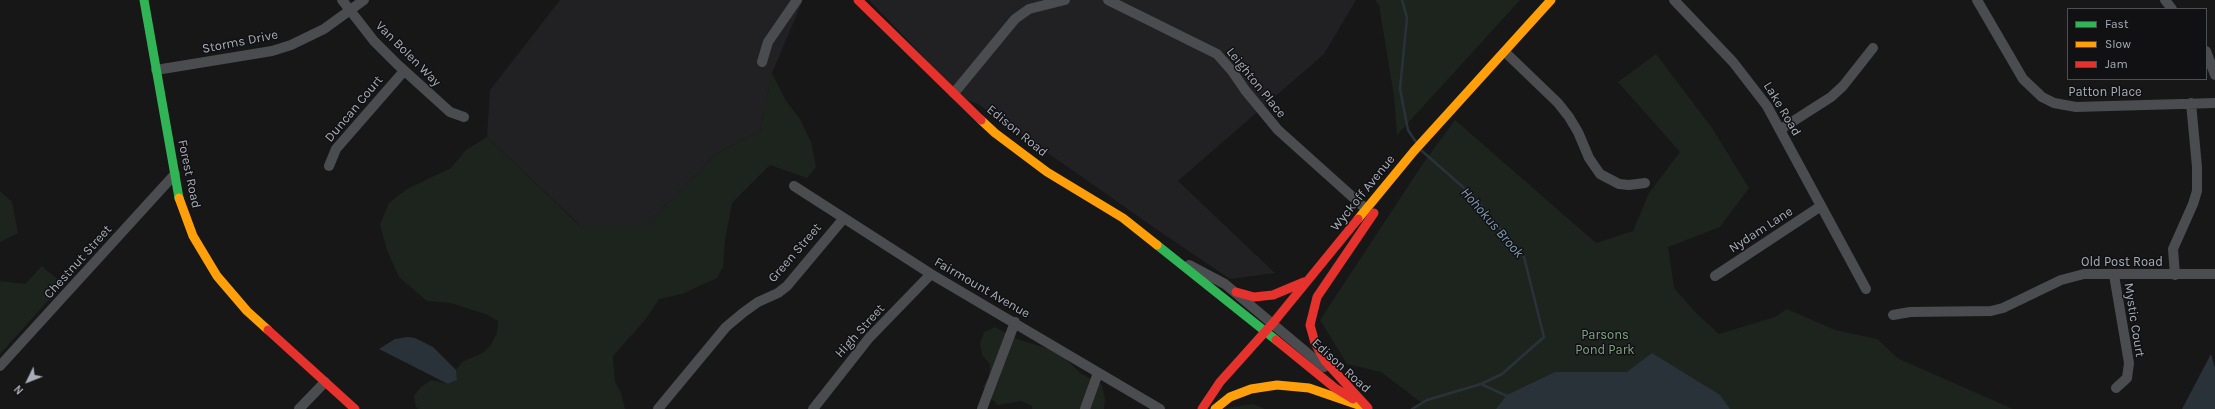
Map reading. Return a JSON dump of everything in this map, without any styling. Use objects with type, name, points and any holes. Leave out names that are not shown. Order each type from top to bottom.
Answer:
[{"type":"main road","name":"Forest Road","points":[[144,0],[179,200],[184,215],[198,244],[217,276],[247,311],[355,409]]},
{"type":"main road","name":"Edison Road","points":[[858,0],[995,133],[1028,158],[1123,218],[1178,260],[1335,388],[1368,408]]},
{"type":"main road","name":"Wyckoff Avenue","points":[[1202,409],[1220,382],[1273,323],[1414,151],[1551,0]]},
{"type":"main road","points":[[1368,408],[1325,361],[1315,343],[1310,325],[1310,315],[1317,297],[1372,217],[1391,179]]},
{"type":"main road","points":[[1236,292],[1254,297],[1273,295],[1307,281]]},
{"type":"main road","points":[[1215,409],[1230,397],[1251,388],[1278,385],[1309,388],[1368,408]]},
{"type":"street","name":"Van Bolen Way","points":[[342,0],[374,41],[404,71],[450,112],[464,117]]},
{"type":"street","name":"Storms Drive","points":[[156,70],[272,51],[291,45],[324,29],[364,0]]},
{"type":"street","points":[[762,62],[768,42],[797,0]]},
{"type":"street","points":[[954,93],[1014,18],[1029,9],[1065,0]]},
{"type":"street","name":"Leighton Place","points":[[1108,0],[1217,54],[1278,130],[1366,209]]},
{"type":"street","name":"Lake Road","points":[[1674,0],[1733,62],[1753,86],[1780,129],[1843,249],[1866,289]]},
{"type":"street","name":"Patton Place","points":[[1977,0],[2023,79],[2042,97],[2054,102],[2076,107],[2215,103]]},
{"type":"street","points":[[2165,0],[2171,8]]},
{"type":"street","points":[[1780,129],[1818,108],[1831,97],[1843,86],[1873,48]]},
{"type":"street","points":[[1504,52],[1566,112],[1578,132],[1589,158],[1600,174],[1619,184],[1629,185],[1644,183]]},
{"type":"street","points":[[2207,54],[2215,75]]},
{"type":"street","name":"Duncan Court","points":[[329,166],[336,149],[404,71]]},
{"type":"street","points":[[2174,275],[2173,249],[2193,204],[2198,180],[2191,103]]},
{"type":"street","name":"Chestnut Street","points":[[0,366],[175,174]]},
{"type":"street","name":"Fairmount Avenue","points":[[794,186],[931,274],[1015,322],[1160,409]]},
{"type":"street","name":"Nydam Lane","points":[[1715,276],[1821,206]]},
{"type":"street","name":"Green Street","points":[[658,409],[730,322],[758,302],[778,293],[787,286],[844,218]]},
{"type":"street","name":"Edison Road","points":[[1178,260],[1225,284],[1236,292],[1368,408]]},
{"type":"street","name":"High Street","points":[[813,409],[869,338],[931,274]]},
{"type":"street","name":"Old Post Road","points":[[1893,315],[1910,312],[1991,311],[2015,304],[2061,280],[2072,276],[2215,274]]},
{"type":"street","name":"Mystic Court","points":[[2114,275],[2129,363],[2127,378],[2116,388]]},
{"type":"street","points":[[982,409],[1015,322]]},
{"type":"street","points":[[1085,409],[1098,373]]},
{"type":"street","points":[[299,409],[325,382]]},
{"type":"shaded area","points":[[560,0],[803,0],[772,73],[760,131],[716,154],[646,225],[580,225],[487,137],[490,90]]},
{"type":"shaded area","points":[[869,0],[1356,0],[1324,54],[1178,181],[1275,273],[1230,279],[978,104],[964,99]]},
{"type":"shaded area","points":[[407,337],[415,338],[433,347],[456,370],[457,380],[448,384],[379,349],[395,339]]},
{"type":"shaded area","points":[[1652,353],[1720,395],[1730,409],[1496,409],[1507,395],[1555,372],[1627,372]]},
{"type":"shaded area","points":[[2211,354],[2215,368],[2215,409],[2182,409]]},
{"type":"green space","points":[[1375,0],[1520,0],[1397,135],[1394,96],[1379,5]]},
{"type":"green space","name":"Parsons Pond Park","points":[[1656,54],[1712,128],[1749,188],[1720,227],[1668,247],[1674,288],[1696,313],[1719,334],[1775,317],[1787,309],[1835,330],[1877,339],[1899,359],[2013,409],[1412,409],[1422,403],[1381,372],[1347,364],[1320,320],[1422,165],[1455,120],[1596,243],[1633,231],[1649,193],[1680,152],[1618,82]]},
{"type":"green space","points":[[772,73],[786,101],[800,119],[811,142],[816,167],[807,178],[770,165],[732,203],[725,240],[723,267],[717,278],[682,294],[659,299],[645,320],[613,356],[615,382],[621,393],[625,409],[419,409],[416,407],[414,396],[421,387],[431,380],[448,384],[457,380],[456,370],[462,362],[484,352],[492,343],[497,333],[498,321],[488,315],[451,303],[427,301],[399,277],[387,250],[380,225],[389,203],[407,189],[451,168],[466,150],[487,137],[579,225],[646,225],[716,154],[760,131]]},
{"type":"green space","points":[[0,191],[12,202],[18,233],[0,242]]},
{"type":"green space","points":[[42,266],[63,284],[0,354],[0,281],[25,284]]},
{"type":"green space","points":[[995,327],[1017,339],[1052,350],[1063,356],[1080,373],[1102,385],[1105,399],[1104,409],[1032,409],[1032,406],[1021,401],[998,405],[989,397],[983,387],[989,376],[990,364],[982,355],[980,344],[984,332]]},
{"type":"green space","points":[[1253,404],[1265,409],[1225,409],[1226,408]]},
{"type":"waterway","name":"Hohokus Brook","points":[[1402,0],[1407,18],[1400,89],[1408,130],[1416,142]]},
{"type":"waterway","name":"Hohokus Brook","points":[[1412,409],[1427,400],[1481,384],[1502,374],[1544,337],[1524,257],[1472,195],[1422,151]]},
{"type":"waterway","points":[[1481,384],[1509,397]]},
{"type":"traffic: fast","points":[[144,0],[179,198]]},
{"type":"traffic: fast","points":[[1157,245],[1276,340]]},
{"type":"traffic: slow","points":[[1358,219],[1414,151],[1551,0]]},
{"type":"traffic: slow","points":[[981,120],[995,133],[1047,172],[1123,218],[1157,245]]},
{"type":"traffic: slow","points":[[179,198],[193,236],[217,276],[247,311],[268,330]]},
{"type":"traffic: slow","points":[[1215,409],[1230,397],[1251,389],[1277,385],[1309,388],[1367,408]]},
{"type":"traffic: jam","points":[[858,0],[981,120]]},
{"type":"traffic: jam","points":[[1368,408],[1325,361],[1315,343],[1310,325],[1317,297],[1374,213]]},
{"type":"traffic: jam","points":[[1202,409],[1220,382],[1273,323],[1358,219]]},
{"type":"traffic: jam","points":[[1236,292],[1254,297],[1273,295],[1304,282]]},
{"type":"traffic: jam","points":[[268,330],[355,409]]},
{"type":"traffic: jam","points":[[1276,340],[1335,388],[1353,399]]}]
